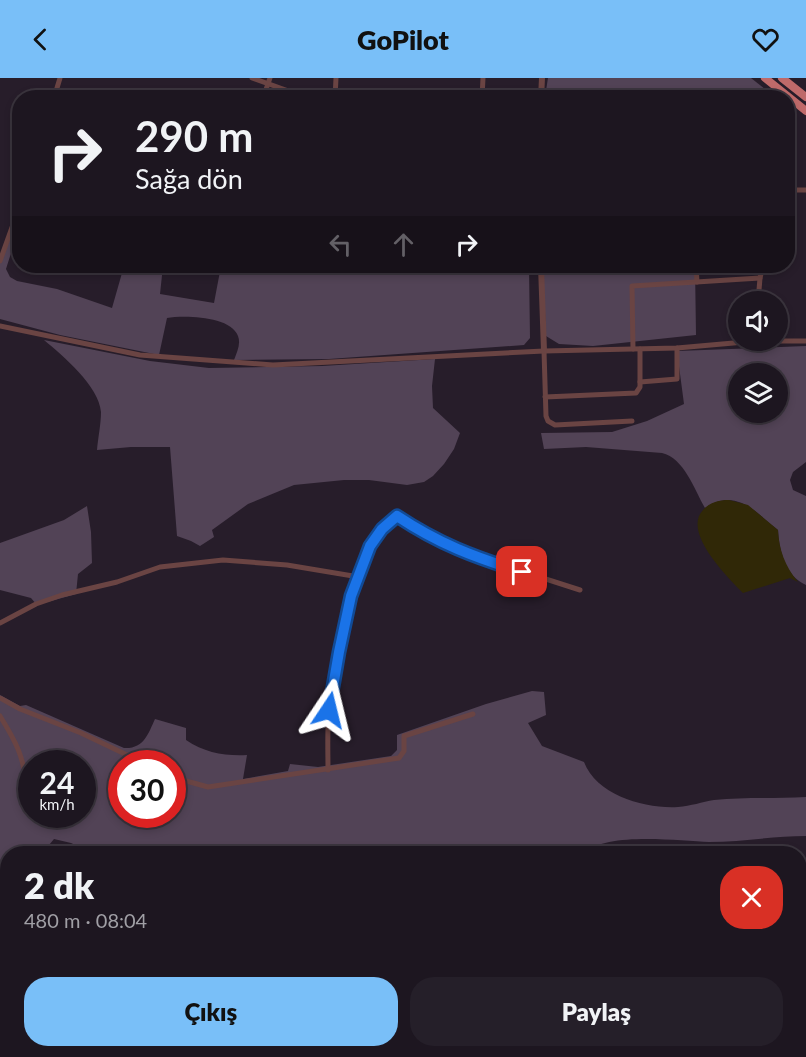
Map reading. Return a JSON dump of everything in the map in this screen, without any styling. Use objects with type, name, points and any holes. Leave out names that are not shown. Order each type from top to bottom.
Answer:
[{"type":"highway","points":[[765,78],[779,90]]},
{"type":"highway","points":[[782,78],[806,97]]},
{"type":"street","points":[[252,78],[269,81],[290,90]]},
{"type":"street","points":[[0,261],[12,227]]},
{"type":"street","points":[[541,273],[545,397],[548,421],[555,424],[632,421]]},
{"type":"street","points":[[696,273],[697,282]]},
{"type":"street","points":[[759,291],[761,273]]},
{"type":"street","points":[[633,350],[632,286],[760,278]]},
{"type":"street","points":[[0,326],[132,354],[273,365],[544,351],[677,348],[728,343]]},
{"type":"street","points":[[788,341],[806,341]]},
{"type":"street","points":[[640,382],[677,379],[677,348]]},
{"type":"street","points":[[545,397],[634,394],[639,390],[640,349]]},
{"type":"street","points":[[328,770],[329,710],[351,596],[370,546],[382,529],[397,516],[427,536],[459,551],[580,590]]},
{"type":"street","points":[[0,623],[44,601],[117,582],[160,567],[223,560],[287,566],[359,577]]},
{"type":"street","points":[[0,698],[20,709],[117,750]]},
{"type":"street","points":[[186,781],[208,787],[399,758],[404,751],[404,736],[473,714]]},
{"type":"street","points":[[0,716],[19,750]]},
{"type":"shaded area","points":[[548,78],[751,78],[766,90],[546,90]]},
{"type":"shaded area","points":[[12,229],[12,250],[6,269],[10,277],[17,281],[57,289],[112,308],[122,273],[162,273],[160,294],[214,303],[220,273],[529,273],[530,338],[524,345],[329,359],[234,360],[239,342],[234,329],[206,318],[184,317],[167,318],[159,355],[60,335],[0,319],[0,263]]},
{"type":"shaded area","points":[[543,273],[695,273],[696,335],[593,346],[559,344],[546,336]]},
{"type":"shaded area","points":[[44,340],[150,361],[209,368],[322,366],[435,359],[432,386],[433,408],[460,433],[454,449],[444,464],[424,482],[407,485],[369,480],[344,480],[294,485],[248,504],[212,530],[214,537],[200,546],[177,536],[170,447],[97,450],[101,421],[99,402],[79,372]]},
{"type":"shaded area","points":[[806,346],[806,462],[793,472],[790,480],[793,490],[806,496],[806,585],[793,575],[784,562],[778,530],[753,510],[736,501],[716,502],[705,508],[688,475],[670,456],[662,453],[586,447],[544,449],[541,433],[612,432],[647,421],[684,404],[677,351],[728,349],[728,351],[788,351],[788,347]]},
{"type":"shaded area","points":[[87,506],[92,563],[78,574],[76,594],[37,605],[31,598],[0,590],[0,543],[64,520]]},
{"type":"shaded area","points":[[532,691],[544,692],[546,715],[528,723],[542,746],[584,762],[590,774],[611,792],[638,803],[665,807],[687,806],[725,799],[806,797],[806,836],[709,842],[643,839],[608,842],[597,846],[77,846],[54,839],[49,846],[0,846],[0,695],[20,706],[26,705],[124,748],[131,748],[141,743],[155,719],[186,728],[186,740],[200,748],[223,754],[247,755],[243,779],[288,771],[290,764],[318,767],[391,756],[397,750],[397,735],[486,704]]},
{"type":"sand","points":[[729,500],[748,505],[778,530],[783,557],[798,582],[790,578],[743,593],[718,566],[702,542],[698,530],[698,519],[709,505]]},
{"type":"route","points":[[329,710],[351,596],[370,546],[382,529],[397,516],[427,536],[459,551],[522,572]]}]
